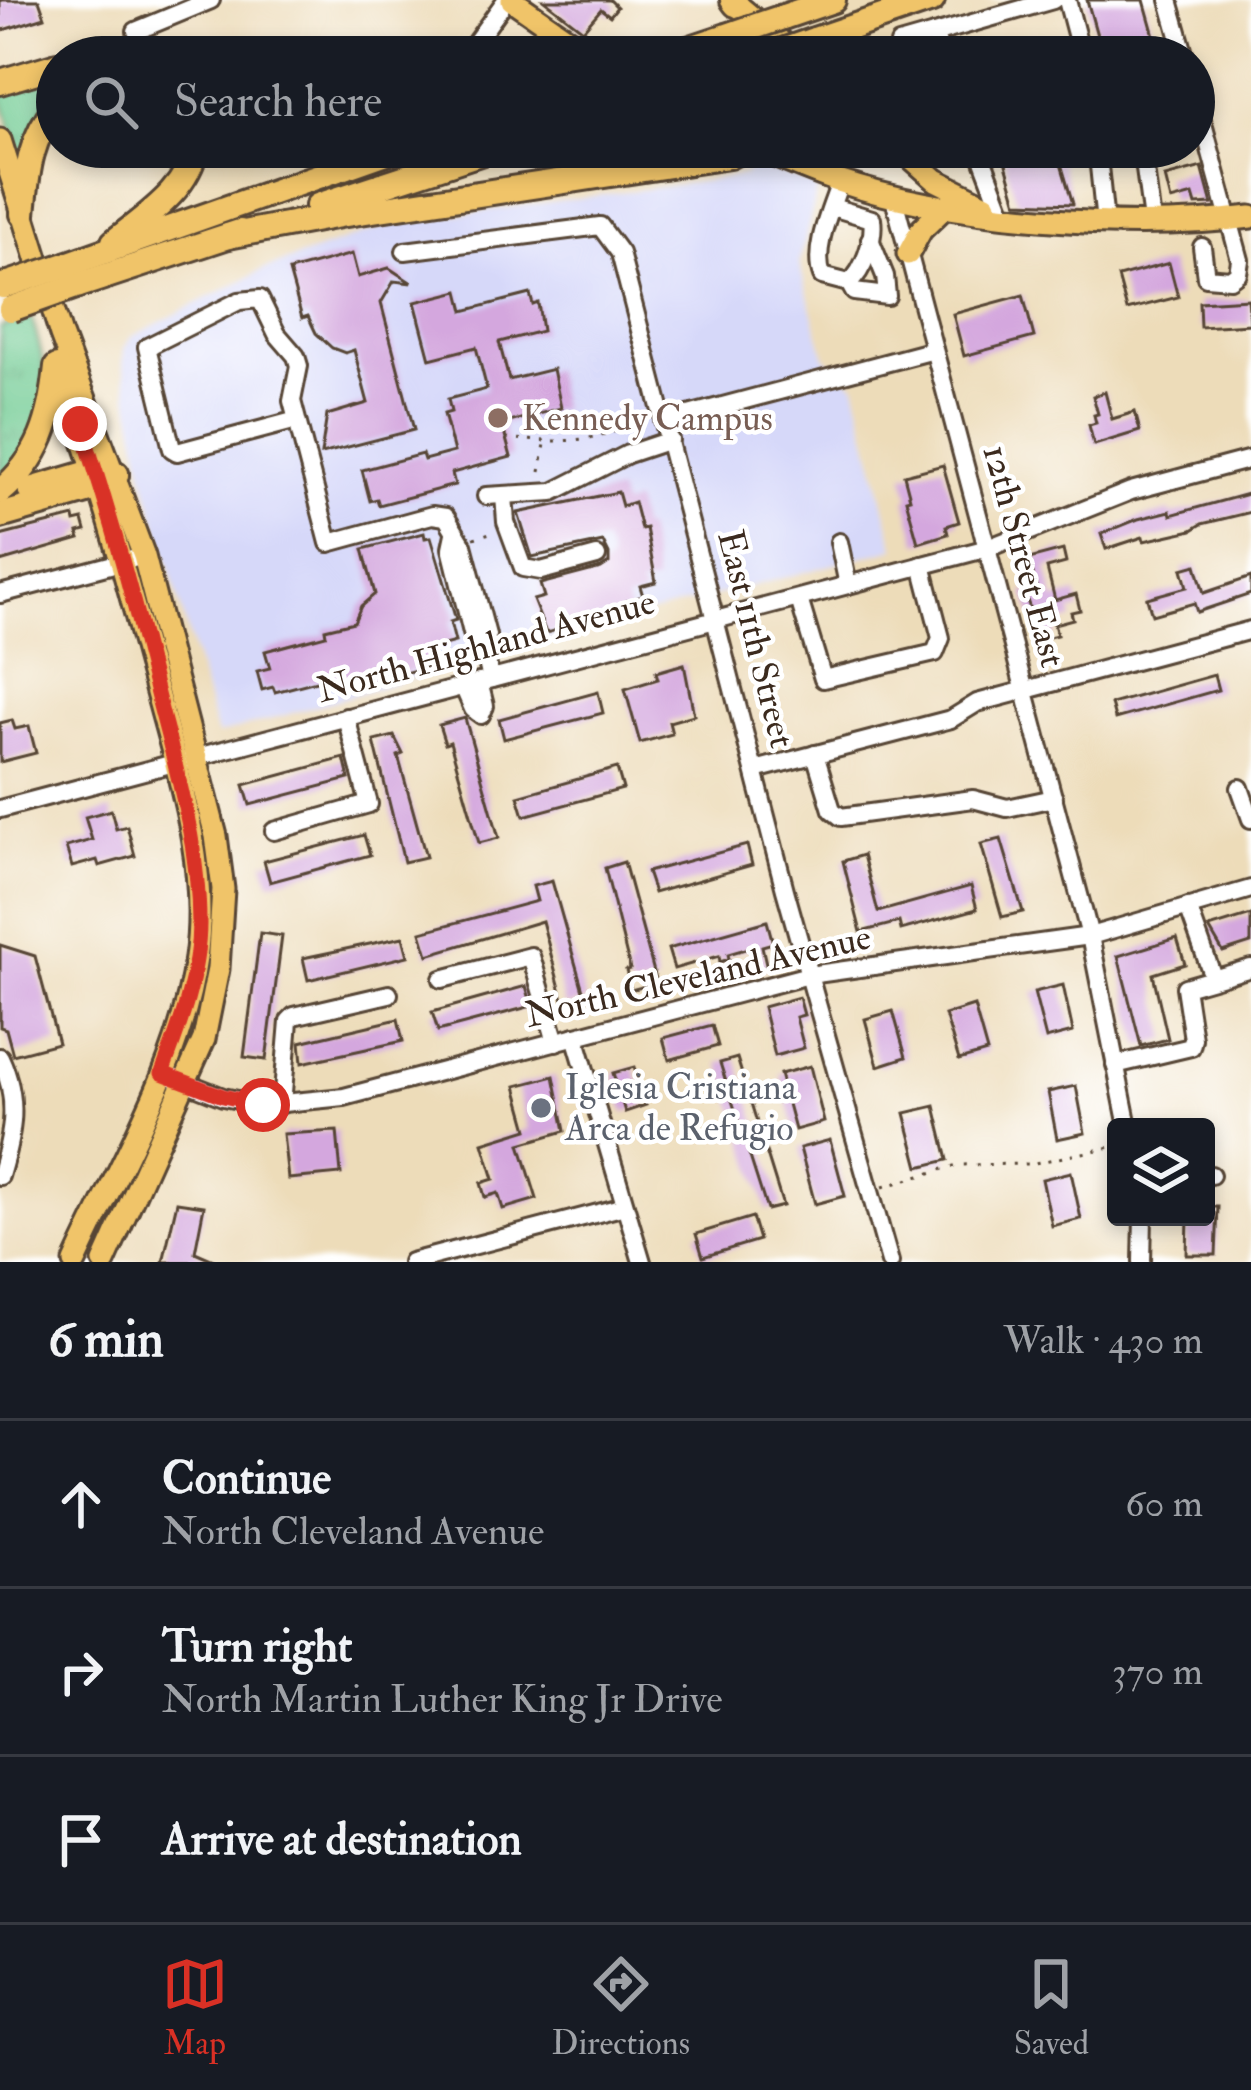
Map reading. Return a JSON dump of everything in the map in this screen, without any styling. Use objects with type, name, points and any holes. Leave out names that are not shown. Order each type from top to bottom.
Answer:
[{"type":"highway","points":[[833,36],[932,0]]},
{"type":"highway","points":[[727,36],[828,1]]},
{"type":"highway","points":[[0,82],[36,71]]},
{"type":"highway","points":[[23,214],[28,158],[36,138]]},
{"type":"highway","points":[[72,275],[175,190],[191,168]]},
{"type":"highway","points":[[101,253],[342,168]]},
{"type":"highway","points":[[228,236],[434,168]]},
{"type":"highway","points":[[3,302],[72,275],[228,236],[340,214],[649,168]]},
{"type":"highway","points":[[0,496],[24,469],[46,432],[57,367]]},
{"type":"highway","points":[[0,496],[104,477]]},
{"type":"highway","points":[[0,516],[104,477]]},
{"type":"main road","points":[[509,0],[563,36]]},
{"type":"main road","points":[[733,2],[774,36]]},
{"type":"main road","points":[[0,140],[133,559],[185,759],[216,836],[223,889],[218,969],[204,1039],[104,1262]]},
{"type":"main road","points":[[804,168],[893,195],[1003,213],[1105,223],[1240,219]]},
{"type":"main road","points":[[923,168],[936,180],[1003,213]]},
{"type":"main road","points":[[0,183],[57,367],[104,477]]},
{"type":"main road","points":[[908,254],[921,230],[947,206]]},
{"type":"main road","points":[[75,1262],[162,1073],[195,963],[200,927],[185,759]]},
{"type":"street","points":[[136,31],[211,0]]},
{"type":"street","points":[[481,36],[509,0]]},
{"type":"street","points":[[927,36],[1053,0]]},
{"type":"street","points":[[1067,0],[1076,36]]},
{"type":"street","points":[[1169,0],[1179,36]]},
{"type":"street","points":[[1202,247],[1206,277],[1229,278],[1245,265],[1240,219],[1215,153]]},
{"type":"street","points":[[986,168],[1003,213]]},
{"type":"street","points":[[1099,168],[1105,223]]},
{"type":"street","points":[[1145,168],[1152,221]]},
{"type":"street","points":[[840,182],[817,262],[822,276],[849,283],[854,292],[920,296]]},
{"type":"street","name":"12th Street East","points":[[893,195],[1090,936],[1126,1118]]},
{"type":"street","points":[[832,207],[872,219],[859,276],[849,283]]},
{"type":"street","name":"East 11th Street","points":[[405,251],[600,226],[620,253],[658,418],[670,440],[809,975],[890,1262]]},
{"type":"street","points":[[870,239],[885,276],[887,296]]},
{"type":"street","points":[[296,420],[177,452],[167,433],[147,347],[238,301],[256,297],[265,304],[277,334],[292,347],[299,366],[292,401],[329,543],[432,514],[446,517],[463,537],[451,548],[473,637],[484,650],[478,683]]},
{"type":"street","points":[[658,418],[934,350]]},
{"type":"street","points":[[597,556],[541,571],[523,568],[495,496],[553,492],[628,454],[670,440]]},
{"type":"street","name":"North Highland Avenue","points":[[0,808],[988,548],[1130,491],[1251,459]]},
{"type":"street","points":[[839,542],[848,585]]},
{"type":"street","points":[[0,594],[133,559]]},
{"type":"street","points":[[799,598],[819,675],[829,680],[858,674],[939,649],[939,627],[922,566]]},
{"type":"street","points":[[755,770],[951,719],[977,703],[1251,630]]},
{"type":"street","points":[[274,831],[369,804],[346,717]]},
{"type":"street","points":[[815,754],[832,810],[841,817],[973,799],[1007,808],[1054,798]]},
{"type":"street","points":[[1240,788],[1251,819]]},
{"type":"street","name":"North Cleveland Avenue","points":[[162,1073],[263,1105],[363,1094],[809,975],[1090,936],[1251,889]]},
{"type":"street","points":[[1188,907],[1213,977]]},
{"type":"street","points":[[442,979],[531,956],[556,1042]]},
{"type":"street","points":[[1115,1065],[1191,1047],[1184,987],[1251,968]]},
{"type":"street","points":[[282,1104],[294,1016],[388,994]]},
{"type":"street","points":[[574,1036],[642,1262]]},
{"type":"street","points":[[0,1057],[8,1075],[14,1126],[0,1176]]},
{"type":"street","points":[[411,1262],[625,1206]]},
{"type":"street","points":[[1142,1262],[1143,1226]]},
{"type":"path","points":[[506,438],[545,443],[595,439],[658,418]]},
{"type":"path","points":[[540,472],[545,443]]},
{"type":"path","points":[[463,537],[495,531]]},
{"type":"path","points":[[870,1190],[957,1165],[1030,1164],[1107,1148]]},
{"type":"shaded area","name":"Kennedy Campus","points":[[752,168],[764,168],[818,187],[799,264],[825,357],[855,385],[895,548],[471,661],[217,735],[145,480],[123,364],[131,337],[263,270],[394,223],[743,176]]},
{"type":"green space","points":[[36,83],[36,133],[21,158],[0,96]]},
{"type":"green space","points":[[31,317],[43,362],[44,410],[35,439],[0,486],[0,327]]},
{"type":"building","points":[[0,0],[39,0],[45,17],[0,31]]},
{"type":"building","points":[[544,0],[610,0],[617,7],[610,16],[601,9],[583,30]]},
{"type":"building","points":[[1087,0],[1144,0],[1154,36],[1097,36]]},
{"type":"building","points":[[1007,168],[1062,168],[1073,204],[1017,202]]},
{"type":"building","points":[[1202,168],[1212,204],[1196,205],[1193,195],[1171,201],[1165,177]]},
{"type":"building","points":[[352,254],[358,277],[389,268],[412,283],[394,281],[381,303],[414,430],[321,454],[327,415],[368,403],[354,350],[345,353],[332,348],[316,333],[308,316],[302,318],[289,271]]},
{"type":"building","points":[[1169,263],[1178,297],[1127,310],[1118,277]]},
{"type":"building","points":[[459,291],[464,311],[530,294],[533,305],[538,303],[542,331],[499,342],[509,380],[553,369],[561,408],[502,424],[511,457],[452,473],[455,485],[379,505],[377,499],[370,501],[362,470],[422,454],[424,460],[454,452],[444,414],[451,412],[448,399],[487,389],[476,347],[430,359],[415,302]]},
{"type":"building","points":[[1023,295],[1034,337],[964,356],[953,314]]},
{"type":"building","points":[[1248,299],[1250,324],[1200,327],[1199,302]]},
{"type":"building","points":[[1105,392],[1112,419],[1135,412],[1140,431],[1094,445],[1089,425],[1096,423],[1094,415],[1098,414],[1093,396]]},
{"type":"building","points":[[943,465],[959,522],[946,526],[948,534],[918,543],[904,475]]},
{"type":"building","points":[[618,492],[622,506],[634,502],[641,529],[646,528],[656,582],[640,586],[643,596],[626,601],[629,611],[546,633],[533,600],[544,597],[540,584],[601,568],[609,563],[609,554],[603,542],[532,557],[518,513]]},
{"type":"building","points":[[1251,493],[1251,512],[1192,530],[1144,541],[1143,537],[1106,549],[1101,534],[1138,519]]},
{"type":"building","points":[[74,517],[75,522],[83,520],[86,531],[78,533],[80,539],[0,562],[0,536]]},
{"type":"building","points":[[424,533],[425,538],[431,537],[456,620],[450,622],[455,642],[429,649],[434,665],[339,691],[335,676],[275,692],[273,687],[262,690],[257,671],[270,668],[265,651],[326,635],[325,629],[354,622],[361,606],[375,594],[363,549]]},
{"type":"building","points":[[1063,550],[1066,563],[1047,568],[1055,600],[1076,594],[1080,610],[1071,612],[1073,619],[1054,624],[1057,635],[1041,639],[1024,592],[1037,589],[1029,559]]},
{"type":"building","points":[[1196,565],[1204,593],[1251,577],[1251,594],[1197,612],[1194,603],[1152,615],[1147,598],[1187,587],[1182,569]]},
{"type":"building","points":[[684,664],[694,715],[669,722],[672,734],[640,743],[625,689],[658,679],[656,672]]},
{"type":"building","points":[[1214,675],[1218,690],[1115,719],[1111,704]]},
{"type":"building","points":[[598,692],[603,713],[504,739],[499,719]]},
{"type":"building","points":[[465,718],[499,838],[479,843],[450,742],[445,744],[439,725]]},
{"type":"building","points":[[12,720],[15,729],[29,726],[36,753],[0,762],[0,723]]},
{"type":"building","points":[[394,736],[403,754],[398,756],[426,857],[404,862],[374,741]]},
{"type":"building","points":[[344,758],[349,779],[250,805],[244,785]]},
{"type":"building","points":[[617,768],[623,789],[524,816],[518,796]]},
{"type":"building","points":[[111,810],[116,829],[127,826],[135,856],[99,866],[97,860],[72,867],[66,847],[92,840],[85,817]]},
{"type":"building","points":[[364,835],[370,855],[270,882],[264,861]]},
{"type":"building","points":[[1001,839],[1023,912],[1002,917],[981,844]]},
{"type":"building","points":[[747,845],[752,865],[654,893],[647,872]]},
{"type":"building","points":[[863,855],[878,912],[971,886],[977,909],[901,930],[899,922],[861,932],[843,861]]},
{"type":"building","points":[[624,862],[657,983],[631,990],[605,868]]},
{"type":"building","points":[[552,881],[586,1001],[565,1007],[542,921],[428,955],[421,932],[537,901],[533,886]]},
{"type":"building","points":[[1251,915],[1251,943],[1223,952],[1209,928]]},
{"type":"building","points":[[767,921],[773,943],[762,946],[767,968],[759,970],[752,947],[728,954],[729,959],[720,962],[719,956],[674,969],[668,949]]},
{"type":"building","points":[[260,933],[282,936],[266,1060],[244,1057]]},
{"type":"building","points":[[403,937],[408,956],[308,980],[303,958]]},
{"type":"building","points":[[1177,938],[1185,964],[1153,974],[1168,1039],[1141,1046],[1118,956]]},
{"type":"building","points":[[0,945],[35,956],[58,1043],[13,1055],[6,1029],[0,1027]]},
{"type":"building","points":[[1063,985],[1073,1032],[1046,1039],[1034,992]]},
{"type":"building","points":[[526,986],[532,1006],[438,1031],[432,1012]]},
{"type":"building","points":[[799,997],[804,1015],[796,1017],[804,1048],[775,1056],[763,1007]]},
{"type":"building","points":[[974,1006],[987,1052],[959,1060],[945,1015]]},
{"type":"building","points":[[893,1011],[906,1057],[878,1066],[865,1019]]},
{"type":"building","points":[[398,1019],[403,1041],[302,1063],[300,1042]]},
{"type":"building","points":[[712,1025],[718,1046],[669,1060],[663,1038]]},
{"type":"building","points":[[737,1058],[783,1206],[767,1210],[720,1063]]},
{"type":"building","points":[[810,1066],[824,1122],[795,1130],[780,1074]]},
{"type":"building","points":[[634,1067],[646,1105],[625,1112],[613,1073]]},
{"type":"building","points":[[554,1076],[565,1131],[520,1144],[537,1199],[503,1209],[498,1193],[485,1197],[481,1183],[494,1179],[483,1143],[528,1129],[516,1086]]},
{"type":"building","points":[[1076,1086],[1085,1133],[1057,1139],[1048,1092]]},
{"type":"building","points":[[935,1106],[948,1160],[919,1167],[905,1113]]},
{"type":"building","points":[[337,1131],[341,1174],[288,1179],[283,1134]]},
{"type":"building","points":[[830,1140],[845,1196],[815,1204],[800,1148]]},
{"type":"building","points":[[1071,1172],[1081,1219],[1052,1226],[1042,1179]]},
{"type":"building","points":[[177,1202],[204,1206],[195,1252],[218,1262],[163,1262]]},
{"type":"building","points":[[1218,1207],[1216,1255],[1187,1255],[1188,1226],[1215,1226]]},
{"type":"building","points":[[752,1217],[759,1240],[703,1257],[696,1234]]},
{"type":"place","name":"Kennedy Campus","points":[[498,418]]},
{"type":"place","name":"Iglesia Cristiana Arca de Refugio","points":[[541,1108]]},
{"type":"route","points":[[80,424],[123,562],[191,830],[200,927],[178,1031],[162,1073],[263,1105]]}]
